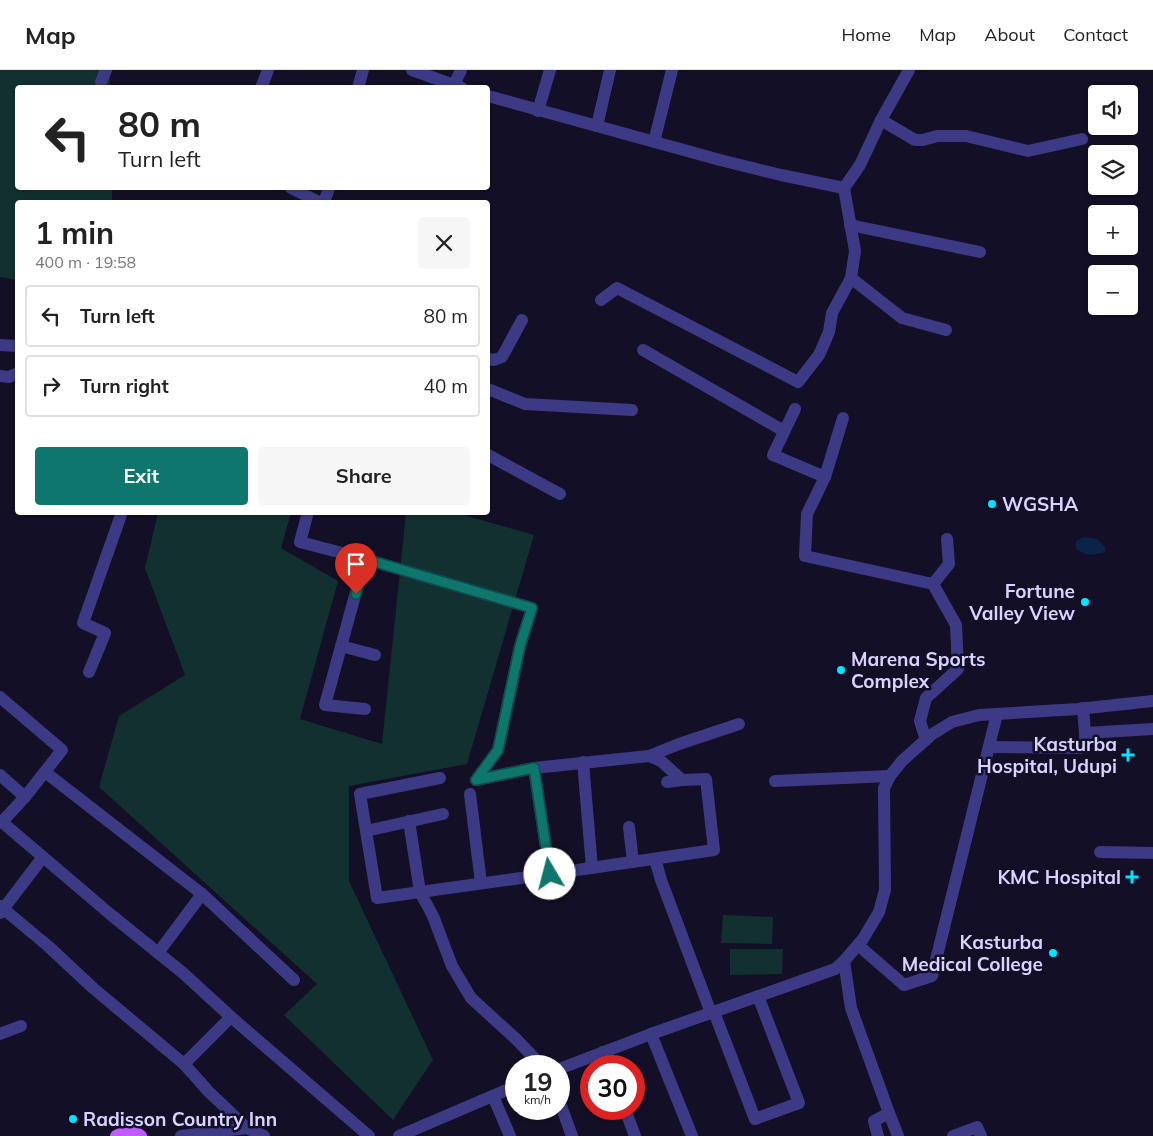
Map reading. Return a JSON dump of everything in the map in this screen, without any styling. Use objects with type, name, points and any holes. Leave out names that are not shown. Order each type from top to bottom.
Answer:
[{"type":"main road","points":[[116,1136],[124,1131],[136,1132],[141,1136]]},
{"type":"street","points":[[101,82],[106,70]]},
{"type":"street","points":[[262,85],[268,70]]},
{"type":"street","points":[[359,85],[363,70]]},
{"type":"street","points":[[412,70],[455,85]]},
{"type":"street","points":[[458,85],[461,70]]},
{"type":"street","points":[[538,111],[550,70]]},
{"type":"street","points":[[596,126],[610,70]]},
{"type":"street","points":[[654,142],[672,70]]},
{"type":"street","points":[[601,300],[617,288],[798,382],[818,355],[829,332],[832,313],[850,278],[855,251],[844,188],[860,164],[881,120],[909,70]]},
{"type":"street","points":[[490,97],[781,175],[844,188]]},
{"type":"street","points":[[881,120],[916,140],[937,136],[966,136],[1028,151],[1082,139]]},
{"type":"street","points":[[295,190],[315,200]]},
{"type":"street","points":[[850,225],[980,252]]},
{"type":"street","points":[[850,278],[902,318],[946,330]]},
{"type":"street","points":[[490,359],[502,357],[522,320]]},
{"type":"street","points":[[643,350],[784,431]]},
{"type":"street","points":[[0,376],[9,377],[15,375]]},
{"type":"street","points":[[490,390],[525,404],[632,410]]},
{"type":"street","points":[[795,409],[773,455],[825,477]]},
{"type":"street","points":[[843,418],[825,477],[807,514],[804,556],[933,584],[956,624],[958,669],[926,698],[920,721],[926,740]]},
{"type":"street","points":[[490,456],[560,494]]},
{"type":"street","points":[[89,672],[105,633],[82,623],[121,515]]},
{"type":"street","points":[[307,515],[300,542],[532,608],[518,654],[498,750],[476,780],[534,768],[649,756],[739,724]]},
{"type":"street","points":[[933,584],[950,564],[947,539]]},
{"type":"street","points":[[365,559],[325,705],[365,709]]},
{"type":"street","points":[[341,646],[376,655]]},
{"type":"street","points":[[0,697],[62,750],[25,797],[1,823],[183,973],[369,1136]]},
{"type":"street","points":[[570,1065],[835,969],[844,961],[863,939],[879,912],[885,890],[884,788],[890,776],[902,761],[926,740],[952,722],[979,715],[1153,701]]},
{"type":"street","points":[[989,747],[1081,748],[1085,745],[1083,708]]},
{"type":"street","points":[[858,945],[904,985],[932,976],[997,714]]},
{"type":"street","points":[[1085,733],[1153,729]]},
{"type":"street","points":[[649,756],[661,761],[682,780]]},
{"type":"street","points":[[583,762],[592,868]]},
{"type":"street","points":[[534,768],[550,874]]},
{"type":"street","points":[[45,772],[202,894],[294,980]]},
{"type":"street","points":[[0,775],[25,797]]},
{"type":"street","points":[[774,780],[890,776]]},
{"type":"street","points":[[440,778],[360,794],[377,898],[714,850],[706,779],[667,782]]},
{"type":"street","points":[[470,794],[481,884]]},
{"type":"street","points":[[366,831],[443,814]]},
{"type":"street","points":[[409,821],[420,892],[433,916],[452,966],[471,998],[531,1055]]},
{"type":"street","points":[[629,827],[633,862]]},
{"type":"street","points":[[1100,852],[1153,853]]},
{"type":"street","points":[[43,857],[1,909],[184,1064],[209,1092],[247,1128],[264,1136]]},
{"type":"street","points":[[655,858],[661,880],[754,1119],[799,1103],[758,996]]},
{"type":"street","points":[[158,953],[202,894]]},
{"type":"street","points":[[844,961],[851,1008],[898,1136]]},
{"type":"street","points":[[184,1064],[231,1017]]},
{"type":"street","points":[[0,1034],[21,1026]]},
{"type":"street","points":[[651,1034],[692,1136]]},
{"type":"street","points":[[399,1136],[505,1091]]},
{"type":"street","points":[[493,1096],[510,1136]]},
{"type":"street","points":[[878,1136],[874,1121],[889,1113]]},
{"type":"street","points":[[566,1120],[572,1136]]},
{"type":"street","points":[[629,1120],[635,1136]]},
{"type":"street","points":[[953,1136],[977,1127],[981,1136]]},
{"type":"street","points":[[183,1136],[247,1128]]},
{"type":"green space","points":[[0,70],[110,70],[110,85],[15,85],[15,190],[112,190],[112,200],[15,200],[15,280],[0,277]]},
{"type":"green space","points":[[158,515],[290,515],[281,548],[338,581],[300,719],[382,744],[406,515],[464,515],[534,535],[467,764],[349,786],[349,881],[433,1060],[393,1120],[284,1015],[317,984],[99,787],[119,716],[185,675],[145,568]]},
{"type":"green space","points":[[723,915],[773,917],[772,944],[721,943]]},
{"type":"green space","points":[[730,949],[783,949],[782,974],[730,975]]},
{"type":"water","points":[[1084,537],[1097,539],[1105,547],[1105,552],[1090,555],[1076,549],[1076,541]]},
{"type":"place","name":"WGSHA","points":[[992,504]]},
{"type":"place","name":"Fortune Valley View","points":[[1085,602]]},
{"type":"place","name":"Marena Sports Complex","points":[[841,670]]},
{"type":"place","name":"Kasturba Hospital, Udupi","points":[[1128,755]]},
{"type":"place","name":"KMC Hospital","points":[[1132,877]]},
{"type":"place","name":"Kasturba Medical College","points":[[1053,953]]},
{"type":"place","name":"Radisson Country Inn","points":[[73,1119]]},
{"type":"route","points":[[356,594],[365,559],[532,608],[520,646],[498,750],[476,780],[534,768],[550,874]]}]
